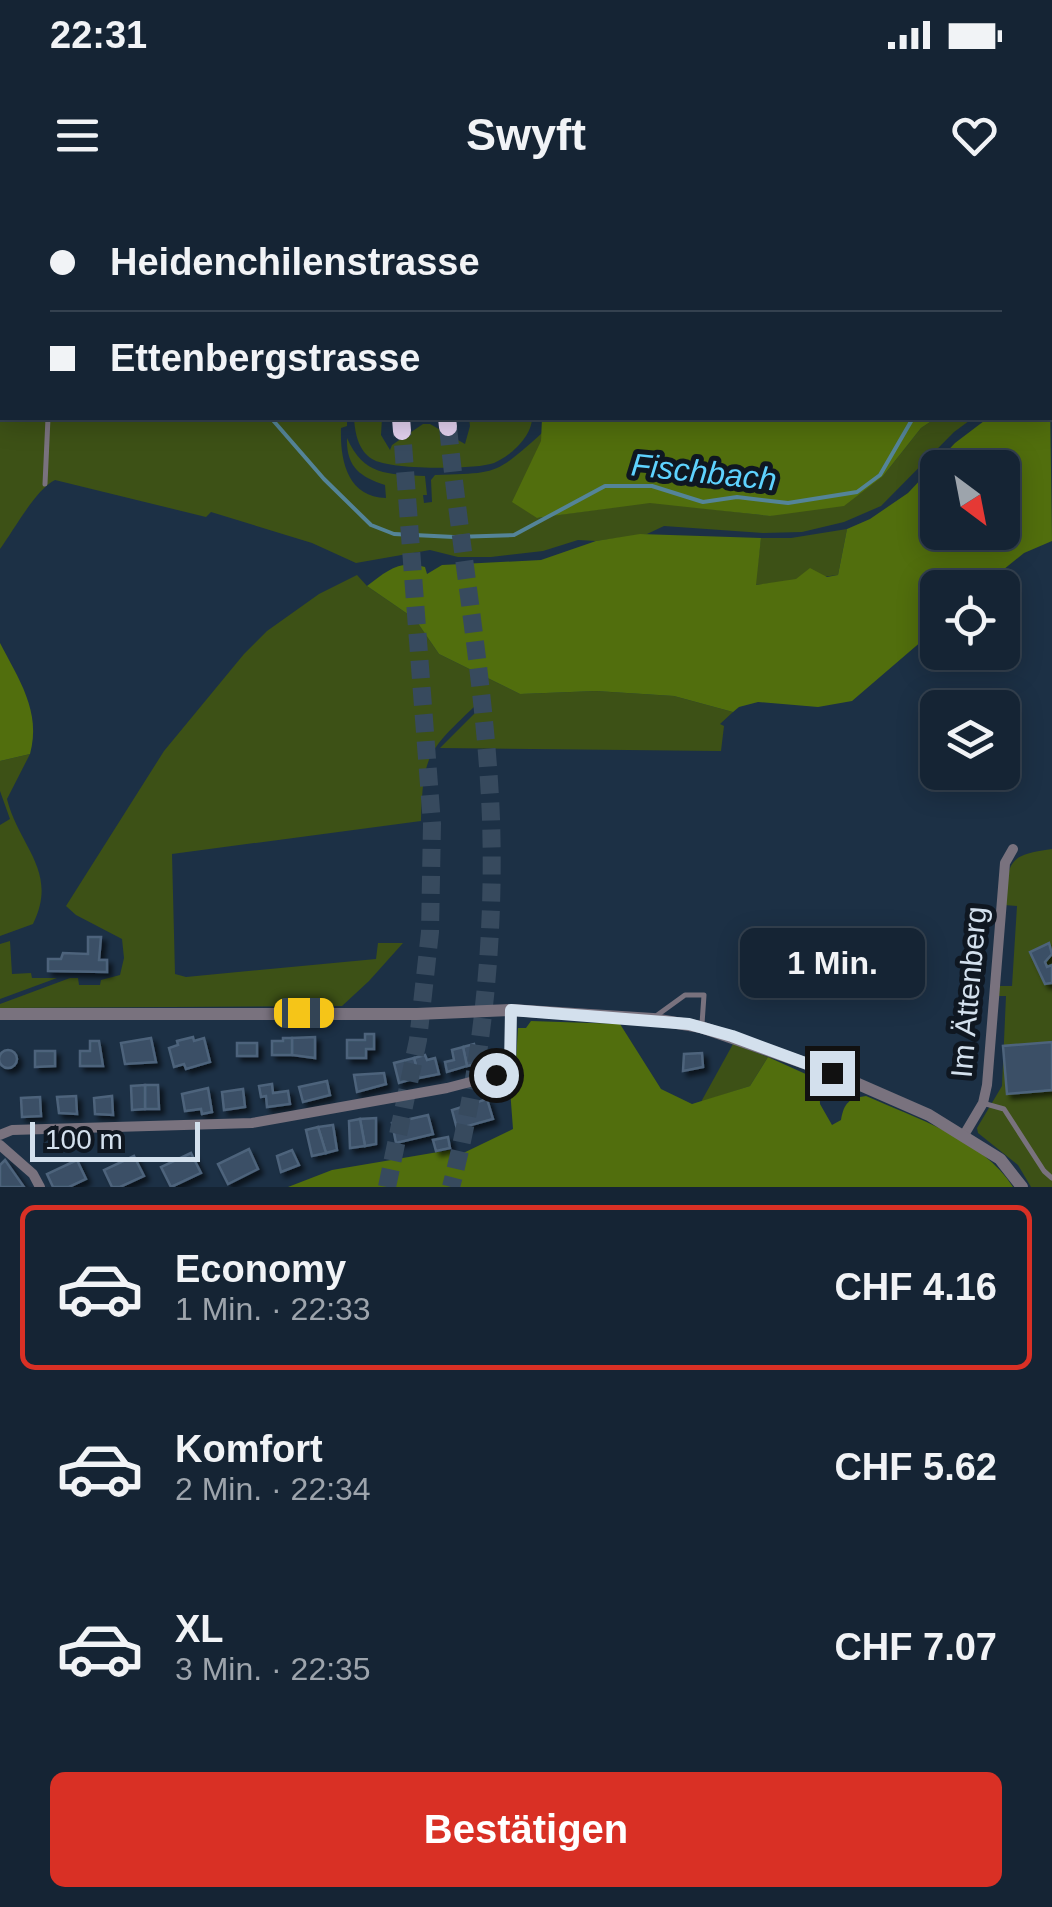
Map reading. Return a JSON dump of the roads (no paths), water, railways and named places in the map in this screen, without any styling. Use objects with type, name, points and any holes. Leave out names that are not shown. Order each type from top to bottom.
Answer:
[{"type":"street","name":"Im Ättenberg","points":[[964,1136],[983,1103],[1005,862],[1012,849]]},
{"type":"street","points":[[0,1014],[416,1014],[511,1010],[653,1019],[701,1027],[846,1078],[915,1109],[1005,1163],[1022,1187]]},
{"type":"street","points":[[0,1134],[12,1130],[252,1123],[447,1088],[496,1075],[510,1066],[511,1010]]},
{"type":"street","points":[[0,1145],[33,1174],[40,1187]]},
{"type":"lane","points":[[45,484],[48,420]]},
{"type":"lane","points":[[653,1019],[686,994],[704,996],[701,1027]]},
{"type":"lane","points":[[983,1103],[1004,1109],[1052,1178]]},
{"type":"waterway","name":"Fischbach","points":[[273,420],[371,525],[394,534],[454,537],[514,535],[605,486],[652,486],[703,502],[737,497],[788,503],[857,492],[880,475],[912,420]]},
{"type":"tunnel","points":[[448,427],[484,721],[492,865],[484,1004],[471,1097],[451,1187]]},
{"type":"tunnel","points":[[387,1187],[418,1040],[430,932],[432,824],[402,431]]}]
